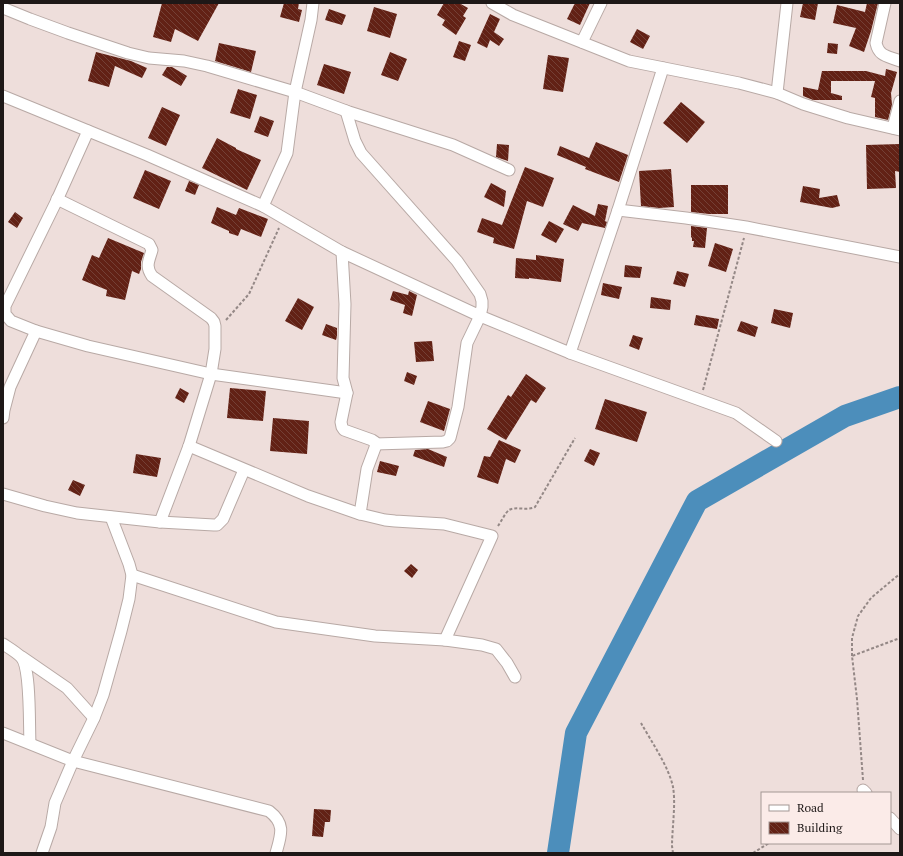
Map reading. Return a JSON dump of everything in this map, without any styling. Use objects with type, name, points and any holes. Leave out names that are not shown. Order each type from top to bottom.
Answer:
[{"type":"street","points":[[263,206],[287,152],[295,92],[311,20],[313,3]]},
{"type":"street","points":[[492,3],[513,15],[629,61],[739,83],[777,93],[803,104],[848,118],[897,129],[900,101]]},
{"type":"street","points":[[582,42],[600,3]]},
{"type":"street","points":[[777,93],[787,3]]},
{"type":"street","points":[[884,3],[876,43],[877,49],[880,53],[900,61]]},
{"type":"street","points":[[3,8],[68,33],[128,53],[149,58],[184,61],[207,66],[295,92],[346,111],[453,145],[509,170]]},
{"type":"street","points":[[570,352],[618,210],[663,68]]},
{"type":"street","points":[[3,96],[147,155],[263,206],[342,252],[480,316],[570,352],[736,413],[776,441]]},
{"type":"street","points":[[342,252],[345,304],[342,378],[347,393],[341,422],[342,427],[344,430],[372,440],[376,444],[443,442],[448,440],[458,407],[467,343],[480,316],[482,307],[480,294],[457,261],[361,153],[353,137],[346,111]]},
{"type":"street","points":[[88,131],[5,306],[5,314],[11,321],[36,331],[88,346],[212,374],[347,393]]},
{"type":"street","points":[[57,199],[149,244],[152,250],[148,269],[152,276],[211,318],[214,322],[215,349],[212,374],[189,446],[160,522]]},
{"type":"street","points":[[618,210],[746,227],[900,256]]},
{"type":"street","points":[[3,418],[10,386],[36,331]]},
{"type":"street","points":[[360,514],[367,468],[376,444]]},
{"type":"street","points":[[189,446],[308,496],[360,514],[385,520],[444,524],[492,536],[445,640]]},
{"type":"street","points":[[3,494],[65,511],[160,522],[217,525],[223,519],[229,507],[244,470]]},
{"type":"street","points":[[42,853],[50,827],[55,803],[103,695],[129,599],[132,575],[111,517]]},
{"type":"street","points":[[132,575],[276,622],[375,636],[445,640],[482,645],[496,649],[507,663],[515,677]]},
{"type":"street","points":[[3,644],[67,688],[94,718]]},
{"type":"street","points":[[22,657],[27,674],[30,743]]},
{"type":"street","points":[[3,733],[73,761],[269,811],[274,814],[279,822],[281,833],[276,853]]},
{"type":"street","points":[[891,819],[900,829]]},
{"type":"path","points":[[225,322],[249,294],[283,217]]},
{"type":"path","points":[[701,400],[746,227]]},
{"type":"path","points":[[492,536],[509,510],[535,507],[575,438]]},
{"type":"path","points":[[864,791],[852,656],[852,638],[858,616],[871,598],[900,574]]},
{"type":"path","points":[[852,656],[900,638]]},
{"type":"path","points":[[641,723],[666,768],[673,787],[673,853]]},
{"type":"path","points":[[753,853],[767,844]]},
{"type":"building","points":[[162,3],[219,3],[198,41],[175,29],[171,42],[153,37]]},
{"type":"building","points":[[284,3],[299,3],[298,9],[302,10],[299,22],[280,17]]},
{"type":"building","points":[[444,3],[459,3],[468,8],[463,16],[466,18],[456,35],[442,25],[445,20],[437,15]]},
{"type":"building","points":[[575,3],[590,3],[580,25],[567,19]]},
{"type":"building","points":[[803,3],[818,3],[815,20],[800,17]]},
{"type":"building","points":[[867,3],[878,3],[864,52],[849,46],[856,28],[833,23],[837,5],[865,12]]},
{"type":"building","points":[[374,7],[397,14],[390,38],[367,31]]},
{"type":"building","points":[[329,9],[346,15],[342,25],[325,20]]},
{"type":"building","points":[[490,14],[500,19],[494,32],[504,39],[499,46],[490,40],[487,48],[477,43]]},
{"type":"building","points":[[637,29],[650,36],[643,49],[630,42]]},
{"type":"building","points":[[459,41],[471,45],[465,61],[453,57]]},
{"type":"building","points":[[219,43],[256,51],[251,72],[215,61]]},
{"type":"building","points":[[828,43],[838,44],[837,54],[827,53]]},
{"type":"building","points":[[96,52],[131,61],[147,68],[142,78],[115,66],[109,87],[88,81]]},
{"type":"building","points":[[390,52],[407,59],[398,81],[381,75]]},
{"type":"building","points":[[548,55],[569,58],[563,92],[543,89]]},
{"type":"building","points":[[324,64],[351,72],[344,94],[317,85]]},
{"type":"building","points":[[167,67],[172,67],[187,76],[181,86],[162,75]]},
{"type":"building","points":[[886,69],[897,72],[891,93],[892,105],[888,120],[875,117],[875,98],[871,97],[875,81],[831,81],[831,93],[842,96],[842,100],[813,100],[803,96],[803,87],[818,90],[822,71],[866,71],[885,76]]},
{"type":"building","points":[[238,89],[257,95],[250,119],[230,113]]},
{"type":"building","points":[[681,102],[705,122],[687,143],[663,123]]},
{"type":"building","points":[[162,107],[180,115],[166,146],[148,138]]},
{"type":"building","points":[[260,116],[274,121],[268,137],[254,132]]},
{"type":"building","points":[[217,138],[236,149],[261,160],[247,190],[202,168]]},
{"type":"building","points":[[596,142],[628,155],[619,182],[585,169],[586,167],[557,155],[560,146],[589,158]]},
{"type":"building","points":[[497,144],[509,145],[508,161],[496,157]]},
{"type":"building","points":[[900,144],[900,172],[895,171],[896,188],[867,189],[866,145]]},
{"type":"building","points":[[525,167],[554,178],[543,207],[527,201],[514,249],[493,243],[494,238],[477,232],[482,218],[502,225]]},
{"type":"building","points":[[671,169],[674,207],[659,208],[641,206],[639,171]]},
{"type":"building","points":[[145,170],[171,181],[159,209],[133,198]]},
{"type":"building","points":[[189,181],[199,185],[195,195],[185,191]]},
{"type":"building","points":[[491,183],[506,191],[504,207],[484,197]]},
{"type":"building","points":[[691,185],[728,185],[728,214],[691,212]]},
{"type":"building","points":[[803,186],[820,189],[819,198],[837,195],[840,206],[832,208],[800,202]]},
{"type":"building","points":[[598,204],[608,206],[605,228],[582,223],[578,231],[563,224],[573,205],[595,216]]},
{"type":"building","points":[[217,207],[236,215],[239,208],[268,219],[261,237],[241,229],[238,236],[229,233],[229,231],[211,223]]},
{"type":"building","points":[[15,212],[23,218],[17,228],[8,222]]},
{"type":"building","points":[[549,221],[564,229],[556,243],[541,235]]},
{"type":"building","points":[[691,226],[707,228],[705,248],[693,247],[694,241],[692,241],[691,237]]},
{"type":"building","points":[[108,238],[144,253],[139,274],[132,271],[125,300],[106,296],[107,290],[82,280],[92,255],[99,258]]},
{"type":"building","points":[[715,243],[733,249],[726,272],[708,266]]},
{"type":"building","points":[[536,255],[564,259],[561,282],[529,278],[515,278],[516,258],[536,260]]},
{"type":"building","points":[[625,265],[642,267],[640,278],[624,277]]},
{"type":"building","points":[[677,271],[689,274],[685,287],[673,284]]},
{"type":"building","points":[[603,283],[622,287],[619,299],[601,295]]},
{"type":"building","points":[[393,291],[408,295],[409,291],[417,295],[412,316],[403,313],[405,305],[390,300]]},
{"type":"building","points":[[651,297],[671,300],[670,310],[650,308]]},
{"type":"building","points":[[298,298],[314,307],[302,330],[285,321]]},
{"type":"building","points":[[774,309],[793,313],[790,328],[771,323]]},
{"type":"building","points":[[696,315],[719,319],[717,329],[694,325]]},
{"type":"building","points":[[741,321],[758,327],[755,337],[737,331]]},
{"type":"building","points":[[326,324],[337,328],[336,340],[322,335]]},
{"type":"building","points":[[633,335],[643,338],[639,350],[629,346]]},
{"type":"building","points":[[432,341],[434,361],[416,362],[414,342]]},
{"type":"building","points":[[407,372],[417,376],[414,385],[404,381]]},
{"type":"building","points":[[526,374],[546,388],[536,403],[531,400],[506,440],[487,429],[508,395],[511,397]]},
{"type":"building","points":[[180,388],[189,393],[184,403],[175,398]]},
{"type":"building","points":[[230,388],[266,391],[263,421],[227,418]]},
{"type":"building","points":[[605,399],[647,412],[637,442],[595,429]]},
{"type":"building","points":[[428,401],[450,409],[444,431],[420,422]]},
{"type":"building","points":[[273,418],[309,421],[307,454],[270,451]]},
{"type":"building","points":[[499,440],[521,450],[515,463],[506,459],[498,484],[477,477],[484,456],[490,457]]},
{"type":"building","points":[[428,449],[447,457],[444,467],[413,456],[415,450]]},
{"type":"building","points":[[590,449],[600,453],[594,466],[584,461]]},
{"type":"building","points":[[136,454],[161,458],[157,477],[133,473]]},
{"type":"building","points":[[380,461],[399,466],[396,476],[377,472]]},
{"type":"building","points":[[73,480],[85,485],[80,496],[68,490]]},
{"type":"building","points":[[411,564],[418,570],[412,578],[404,571]]},
{"type":"building","points":[[314,809],[331,810],[330,822],[325,822],[323,837],[312,836]]},
{"type":"waterway","points":[[558,853],[576,733],[697,501],[845,416],[900,397]]}]
